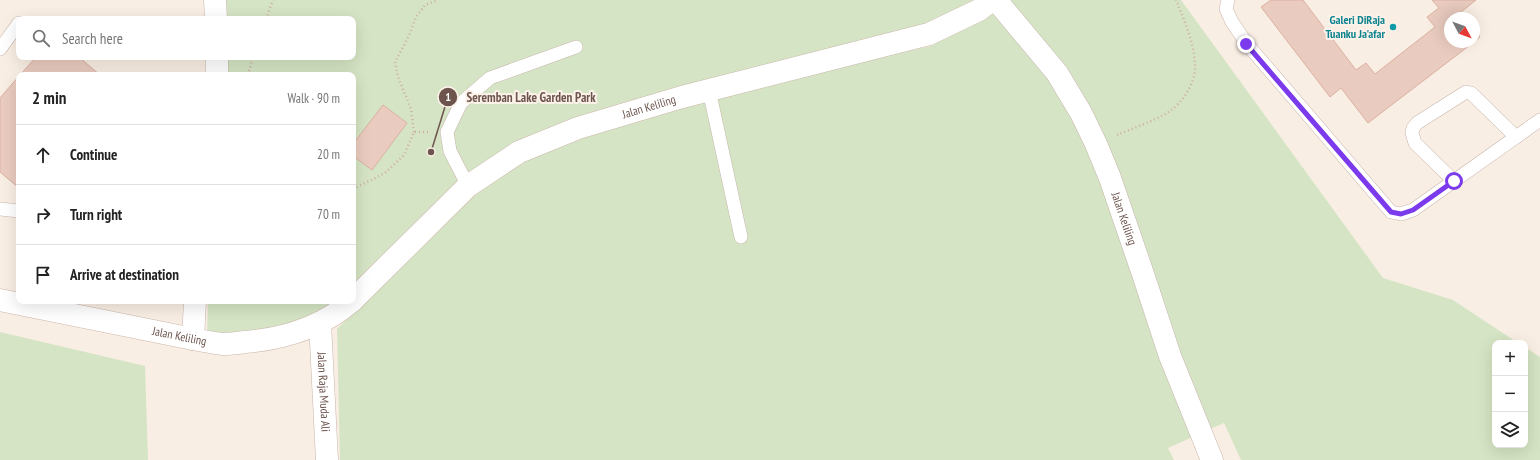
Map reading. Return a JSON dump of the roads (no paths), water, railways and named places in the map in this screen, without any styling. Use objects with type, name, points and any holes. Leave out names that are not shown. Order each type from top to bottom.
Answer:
[{"type":"street","points":[[215,0],[216,16]]},
{"type":"street","name":"Jalan Keliling","points":[[356,296],[468,186],[519,152],[578,128],[709,90],[929,34],[979,10],[992,0]]},
{"type":"street","name":"Jalan Keliling","points":[[996,0],[1057,73],[1081,113],[1096,144],[1110,178],[1170,356],[1212,460]]},
{"type":"street","points":[[216,60],[217,72]]},
{"type":"street","name":"Jalan Keliling","points":[[0,300],[16,303]]},
{"type":"street","name":"Jalan Keliling","points":[[20,304],[193,339],[225,344],[257,341],[289,334],[320,323],[341,311],[348,304]]},
{"type":"street","points":[[193,339],[195,304]]},
{"type":"street","name":"Jalan Raja Muda Ali","points":[[320,323],[326,460]]},
{"type":"lane","points":[[1228,0],[1226,8],[1232,22],[1246,44],[1391,212],[1401,214],[1413,210],[1540,120]]},
{"type":"lane","points":[[0,49],[16,27]]},
{"type":"lane","points":[[468,186],[450,151],[447,132],[461,103],[490,78],[576,47]]},
{"type":"lane","points":[[709,90],[741,237]]},
{"type":"lane","points":[[1454,181],[1415,143],[1412,133],[1413,128],[1417,123],[1466,92],[1471,92],[1516,137]]},
{"type":"lane","points":[[0,209],[16,211]]},
{"type":"place","name":"Galeri DiRaja Tuanku Ja'afar","points":[[1393,27]]},
{"type":"place","name":"Seremban Lake Garden Park","points":[[431,152]]}]
